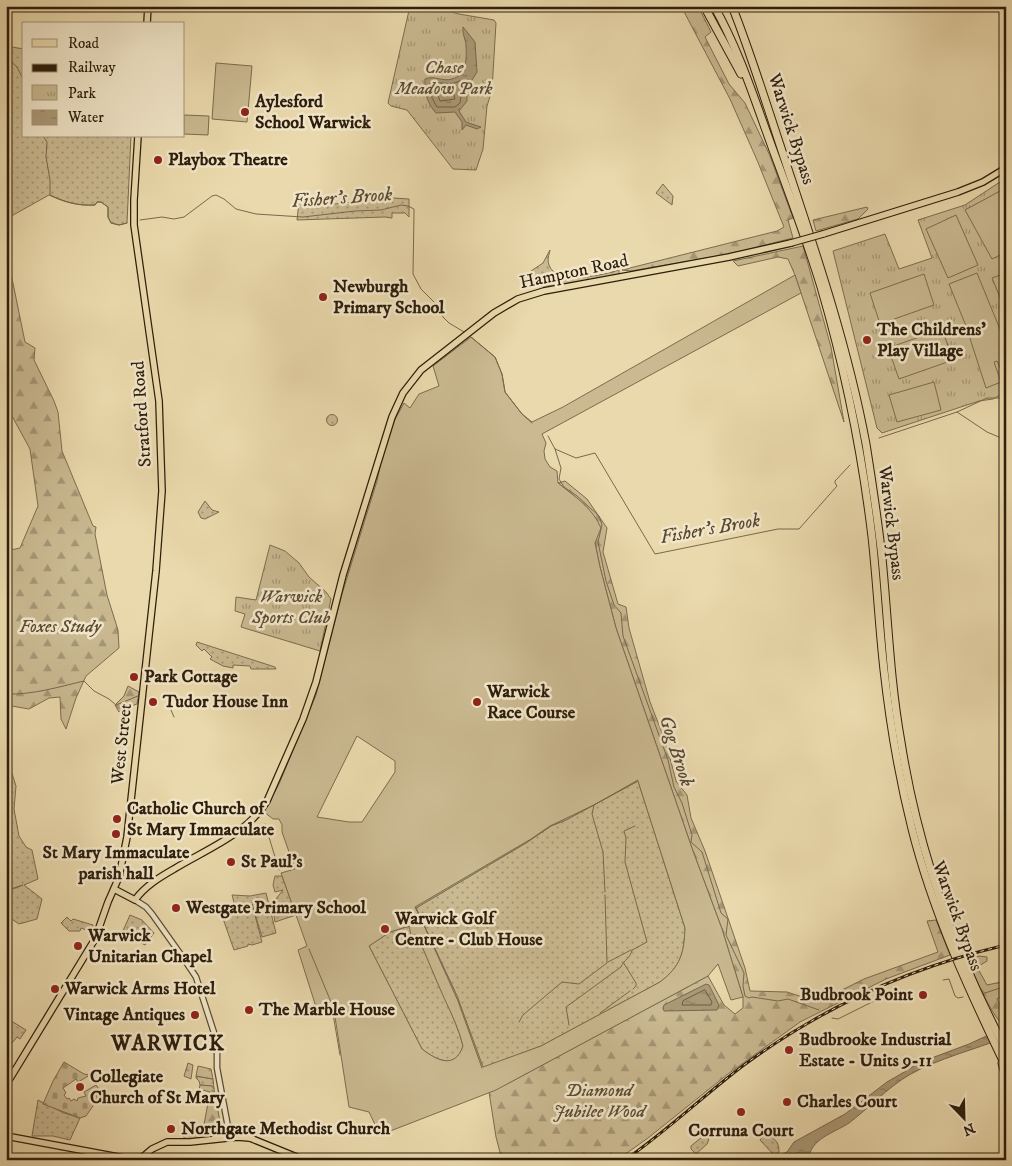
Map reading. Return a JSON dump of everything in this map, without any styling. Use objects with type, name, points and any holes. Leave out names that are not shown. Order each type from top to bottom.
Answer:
[{"type":"highway","points":[[704,6],[737,66],[769,138]]},
{"type":"highway","points":[[714,6],[749,81],[769,138]]},
{"type":"highway","name":"Warwick Bypass","points":[[733,6],[824,274],[852,381],[866,448],[882,559],[890,659],[905,766],[919,830],[934,881],[989,1025]]},
{"type":"highway","name":"Warwick Bypass","points":[[769,138],[813,262],[850,399],[872,537],[889,708],[912,832],[947,936],[967,986],[989,1025]]},
{"type":"highway","points":[[989,1025],[1002,1048],[1006,1067]]},
{"type":"highway","points":[[1002,1048],[1006,1077]]},
{"type":"main road","points":[[147,22],[148,6]]},
{"type":"main road","name":"Stratford Road","points":[[138,138],[134,226],[159,401],[162,484],[159,546],[143,690]]},
{"type":"main road","name":"Hampton Road","points":[[135,900],[157,879],[237,832],[255,818],[267,801],[303,720],[317,677],[343,575],[392,417],[402,393],[422,370],[494,313],[525,296],[729,257],[791,243],[958,192],[983,182],[1006,168]]},
{"type":"main road","name":"West Street","points":[[6,1085],[96,939],[114,889],[127,837],[143,690]]},
{"type":"main road","points":[[114,889],[135,900]]},
{"type":"main road","points":[[228,1129],[226,1136],[231,1137]]},
{"type":"main road","points":[[228,1129],[235,1133],[231,1137]]},
{"type":"main road","points":[[228,1129],[304,1160]]},
{"type":"main road","points":[[212,1140],[228,1129]]},
{"type":"main road","points":[[6,1136],[126,1159],[144,1157],[164,1143],[231,1137],[250,1138]]},
{"type":"street","points":[[135,900],[146,907],[152,914],[189,966],[197,982],[218,1042],[217,1068],[228,1129]]},
{"type":"green space","name":"Chase Meadow Park","points":[[410,6],[431,6],[459,14],[494,20],[496,23],[492,90],[487,106],[483,149],[476,170],[453,169],[407,110],[391,106],[388,103]]},
{"type":"green space","points":[[681,6],[698,6],[711,32],[705,37],[729,84],[745,103],[770,156],[793,218],[788,220],[793,238],[729,254],[631,271],[622,270],[777,231],[784,227],[730,99]]},
{"type":"green space","points":[[6,46],[22,49],[22,138],[131,138],[127,223],[119,225],[111,223],[108,217],[108,207],[101,202],[97,202],[95,205],[76,204],[65,202],[49,195],[6,219]]},
{"type":"green space","points":[[216,63],[252,66],[247,122],[212,119]]},
{"type":"green space","points":[[185,115],[209,116],[208,135],[185,134]]},
{"type":"green space","points":[[1006,178],[1006,392],[993,399],[979,401],[882,433],[877,428],[833,251],[885,234],[899,269],[932,258],[918,220],[965,205]]},
{"type":"green space","points":[[663,184],[673,196],[672,205],[656,193]]},
{"type":"green space","points":[[1000,191],[1006,200],[1006,252],[992,259],[965,210]]},
{"type":"green space","points":[[393,198],[409,199],[409,217],[405,213],[392,213],[392,218],[297,220],[299,202],[311,201],[311,205],[315,206]]},
{"type":"green space","points":[[867,207],[868,209],[858,219],[816,231],[813,220]]},
{"type":"green space","points":[[956,215],[978,265],[948,278],[926,229]]},
{"type":"green space","points":[[803,246],[831,347],[844,422],[788,259],[778,257],[738,266],[733,261]]},
{"type":"green space","name":"Foxes Study","points":[[6,249],[25,342],[35,348],[34,360],[58,412],[62,451],[93,526],[96,527],[95,534],[107,595],[118,630],[119,648],[86,676],[76,698],[66,729],[61,719],[60,697],[49,698],[29,709],[6,705],[6,551],[20,548],[38,506],[30,449],[6,405]]},
{"type":"green space","points":[[550,250],[549,265],[553,271],[561,275],[581,277],[619,270],[619,275],[552,286],[536,286],[531,277],[531,271],[543,263]]},
{"type":"green space","points":[[977,273],[1006,344],[1006,381],[997,361],[994,362],[1001,382],[986,388],[966,326],[949,284]]},
{"type":"green space","points":[[1006,273],[1006,312],[992,278]]},
{"type":"green space","points":[[924,274],[934,305],[880,324],[870,293]]},
{"type":"green space","name":"Warwick Race Course","points":[[795,275],[801,293],[542,434],[546,443],[545,459],[550,467],[557,471],[558,483],[588,508],[601,528],[595,543],[616,628],[722,929],[743,997],[731,1000],[718,964],[708,976],[496,1090],[380,1135],[369,1112],[349,1107],[333,1004],[331,1002],[316,1007],[298,950],[307,946],[281,873],[295,869],[279,819],[273,819],[264,812],[279,784],[316,695],[342,594],[377,481],[384,449],[392,425],[404,403],[410,408],[419,394],[439,386],[433,366],[471,337],[495,357],[502,374],[505,392],[522,414],[532,422],[563,407]],"holes":[[[357,736],[395,761],[395,772],[362,822],[317,817]],[[638,781],[685,928],[684,945],[680,958],[673,970],[660,982],[541,1046],[483,1067],[457,996],[416,908],[526,843],[551,826],[566,820]],[[409,926],[411,935],[417,935],[455,1022],[463,1046],[455,1058],[445,1061],[433,1057],[422,1049],[369,946],[390,932]]]},
{"type":"green space","points":[[942,329],[953,360],[899,379],[888,348]]},
{"type":"green space","points":[[934,382],[941,410],[897,422],[889,395]]},
{"type":"green space","points":[[332,414],[338,420],[332,426],[326,420]]},
{"type":"green space","name":"Diamond Jubilee Wood","points":[[565,481],[587,499],[607,528],[603,552],[618,604],[626,607],[629,628],[650,702],[666,743],[676,781],[687,795],[691,818],[705,851],[745,968],[750,991],[787,992],[818,1002],[864,979],[938,952],[927,921],[936,920],[950,955],[886,979],[800,1022],[728,1074],[648,1138],[617,1160],[502,1160],[496,1137],[489,1092],[708,976],[724,1005],[735,1014],[743,1008],[743,997],[722,929],[616,628],[600,567],[588,508],[558,483]]},
{"type":"green space","points":[[205,501],[212,510],[219,512],[205,519],[201,518],[198,512]]},
{"type":"green space","name":"Warwick Sports Club","points":[[270,545],[285,551],[299,563],[309,577],[331,599],[320,651],[241,627],[245,614],[235,611],[236,597],[256,600]]},
{"type":"green space","points":[[197,642],[275,667],[276,669],[251,669],[250,666],[233,665],[233,668],[223,666],[210,659],[212,657],[204,649],[202,651],[196,645]]},
{"type":"green space","points":[[128,686],[139,692],[137,704],[119,712],[115,705],[124,696]]},
{"type":"green space","points":[[6,725],[10,749],[10,767],[16,786],[14,809],[19,836],[26,847],[32,850],[38,879],[24,885],[42,899],[37,919],[19,924],[6,915],[8,891],[23,885],[7,890],[6,893]]},
{"type":"green space","points":[[638,781],[685,928],[684,945],[677,964],[660,982],[541,1046],[483,1068],[457,996],[416,908],[526,843],[551,826],[566,820]]},
{"type":"green space","points":[[275,876],[282,876],[296,915],[275,922],[272,904],[283,890],[275,892],[273,885]]},
{"type":"green space","points":[[266,893],[276,933],[262,937],[252,904],[262,942],[252,945],[248,944],[248,946],[234,950],[220,910],[209,910],[202,914],[203,905],[220,907],[222,910],[235,906],[232,895],[250,896]]},
{"type":"green space","points":[[130,915],[142,920],[154,933],[145,945],[122,933]]},
{"type":"green space","points":[[67,917],[71,921],[73,919],[93,925],[92,932],[81,928],[80,931],[69,931],[61,923]]},
{"type":"green space","points":[[410,926],[421,943],[455,1022],[463,1046],[456,1058],[451,1060],[445,1061],[433,1057],[422,1049],[369,946],[390,932]]},
{"type":"green space","points":[[979,956],[987,957],[987,961],[977,967],[987,985],[1006,981],[1006,994],[997,999],[1001,1007],[1006,1006],[1001,1013],[1006,1016],[1006,1026],[1001,1023],[990,1007],[967,960]]},
{"type":"green space","points":[[6,1020],[26,1030],[20,1039],[17,1037],[6,1046]]},
{"type":"green space","points":[[64,1062],[84,1074],[90,1075],[78,1082],[76,1079],[63,1088],[67,1099],[77,1101],[78,1098],[86,1096],[84,1092],[96,1085],[102,1093],[86,1116],[80,1118],[43,1104]]},
{"type":"green space","points":[[188,1063],[193,1065],[191,1079],[184,1076]]},
{"type":"green space","points":[[198,1066],[211,1069],[213,1079],[196,1076]]},
{"type":"green space","points":[[196,1076],[213,1079],[214,1089],[212,1086],[200,1085]]},
{"type":"green space","points":[[200,1085],[212,1086],[214,1089],[221,1127],[217,1134],[207,1138],[185,1139],[182,1134],[186,1127],[203,1130],[210,1092],[199,1089]]},
{"type":"green space","points":[[38,1100],[64,1113],[80,1118],[70,1140],[53,1136],[32,1136]]},
{"type":"green space","points":[[765,1133],[777,1142],[779,1152],[774,1155],[760,1140]]},
{"type":"green space","points":[[706,1136],[709,1139],[707,1144],[696,1154],[691,1149],[691,1146]]},
{"type":"water","points":[[463,27],[475,42],[477,72],[467,88],[467,101],[459,111],[466,122],[481,127],[477,129],[466,125],[462,130],[462,122],[455,112],[436,113],[430,105],[426,93],[425,79],[452,79],[463,71],[466,61],[466,44]]},
{"type":"water","points":[[706,984],[709,985],[719,1005],[717,1010],[664,1011],[664,1005]]},
{"type":"water","points":[[1006,1027],[1006,1037],[932,1064],[901,1080],[849,1123],[823,1137],[813,1147],[809,1160],[804,1160],[801,1152],[772,1160],[787,1152],[794,1142],[845,1114],[887,1082],[906,1071],[904,1068],[909,1069],[921,1062],[969,1044]]},
{"type":"waterway","name":"Fisher's Brook","points":[[6,57],[17,67],[22,77]]},
{"type":"waterway","name":"Fisher's Brook","points":[[44,138],[47,142],[46,157],[50,180],[50,195],[66,202],[77,204],[95,205],[97,202],[101,202],[108,207],[108,217],[111,223],[119,225],[127,223]]},
{"type":"waterway","name":"Fisher's Brook","points":[[140,220],[184,217],[216,195],[236,209],[256,214],[303,217],[381,210],[401,205],[408,206],[414,209],[413,274],[421,289],[435,303],[443,317],[464,332]]},
{"type":"waterway","name":"Fisher's Brook","points":[[471,337],[495,357],[502,374],[505,392],[522,414],[532,423]]},
{"type":"waterway","name":"Fisher's Brook","points":[[879,438],[957,412],[987,398],[1006,398]]},
{"type":"waterway","points":[[957,412],[987,432],[1006,440]]},
{"type":"waterway","name":"Fisher's Brook","points":[[548,436],[555,449],[576,458],[595,453],[655,554],[778,529],[799,529],[837,486],[835,481],[850,465]]},
{"type":"waterway","name":"Gog Brook","points":[[555,449],[561,468],[559,479],[564,487],[599,516],[602,525],[598,542],[606,581],[614,605],[621,613],[623,636],[668,760],[674,787],[682,803],[692,835],[691,842],[702,852],[721,913],[728,919],[726,935],[744,973],[743,986],[745,996],[778,1001],[788,999],[819,1010]]},
{"type":"waterway","points":[[6,694],[36,692],[84,681],[94,691],[116,705],[138,696]]},
{"type":"waterway","points":[[162,697],[173,698],[171,710],[174,717]]},
{"type":"waterway","points":[[605,892],[603,852],[592,814],[594,805],[638,780]]},
{"type":"waterway","points":[[421,919],[415,907],[550,826],[594,805]]},
{"type":"waterway","points":[[265,824],[279,870]]},
{"type":"waterway","points":[[569,1025],[566,1007],[621,967],[632,950],[647,942],[625,862],[626,838],[624,831],[635,826]]},
{"type":"waterway","points":[[519,1022],[523,1015],[562,982],[579,984],[607,963],[605,895]]},
{"type":"waterway","points":[[422,921],[458,1001],[482,1068]]},
{"type":"waterway","points":[[309,949],[331,1002],[340,1055]]},
{"type":"waterway","points":[[608,962],[631,950]]},
{"type":"waterway","points":[[623,962],[636,983],[633,989]]},
{"type":"waterway","name":"Gog Brook","points":[[943,980],[949,979],[955,996],[958,998],[963,997]]},
{"type":"waterway","name":"Gog Brook","points":[[982,994],[1006,986]]},
{"type":"waterway","points":[[600,1013],[630,991]]},
{"type":"waterway","name":"Gog Brook","points":[[832,1018],[838,1019],[882,997],[893,997]]},
{"type":"railway","points":[[625,1160],[744,1065],[805,1025],[837,1007],[902,977],[971,954],[1006,945]]},
{"type":"place","name":"Aylesford School Warwick","points":[[245,112]]},
{"type":"place","name":"Playbox Theatre","points":[[158,160]]},
{"type":"place","name":"Newburgh Primary School","points":[[323,297]]},
{"type":"place","name":"The Childrens' Play Village","points":[[867,340]]},
{"type":"place","name":"Park Cottage","points":[[134,677]]},
{"type":"place","name":"Tudor House Inn","points":[[153,702]]},
{"type":"place","name":"Warwick Race Course","points":[[477,702]]},
{"type":"place","name":"Catholic Church of St Mary Immaculate","points":[[117,819]]},
{"type":"place","name":"St Mary Immaculate parish hall","points":[[116,834]]},
{"type":"place","name":"St Paul's","points":[[231,862]]},
{"type":"place","name":"Westgate Primary School","points":[[176,908]]},
{"type":"place","name":"Warwick Golf Centre - Club House","points":[[385,929]]},
{"type":"place","name":"Warwick Unitarian Chapel","points":[[78,946]]},
{"type":"place","name":"Warwick Arms Hotel","points":[[55,989]]},
{"type":"place","name":"Budbrook Point","points":[[923,995]]},
{"type":"place","name":"The Marble House","points":[[249,1010]]},
{"type":"place","name":"Vintage Antiques","points":[[195,1015]]},
{"type":"place","name":"Budbrooke Industrial Estate - Units 9-11","points":[[789,1050]]},
{"type":"place","name":"Collegiate Church of St Mary","points":[[80,1087]]},
{"type":"place","name":"Charles Court","points":[[787,1102]]},
{"type":"place","name":"Corruna Court","points":[[741,1112]]},
{"type":"place","name":"Northgate Methodist Church","points":[[171,1129]]},
{"type":"district","name":"WARWICK","points":[[168,1043]]}]
